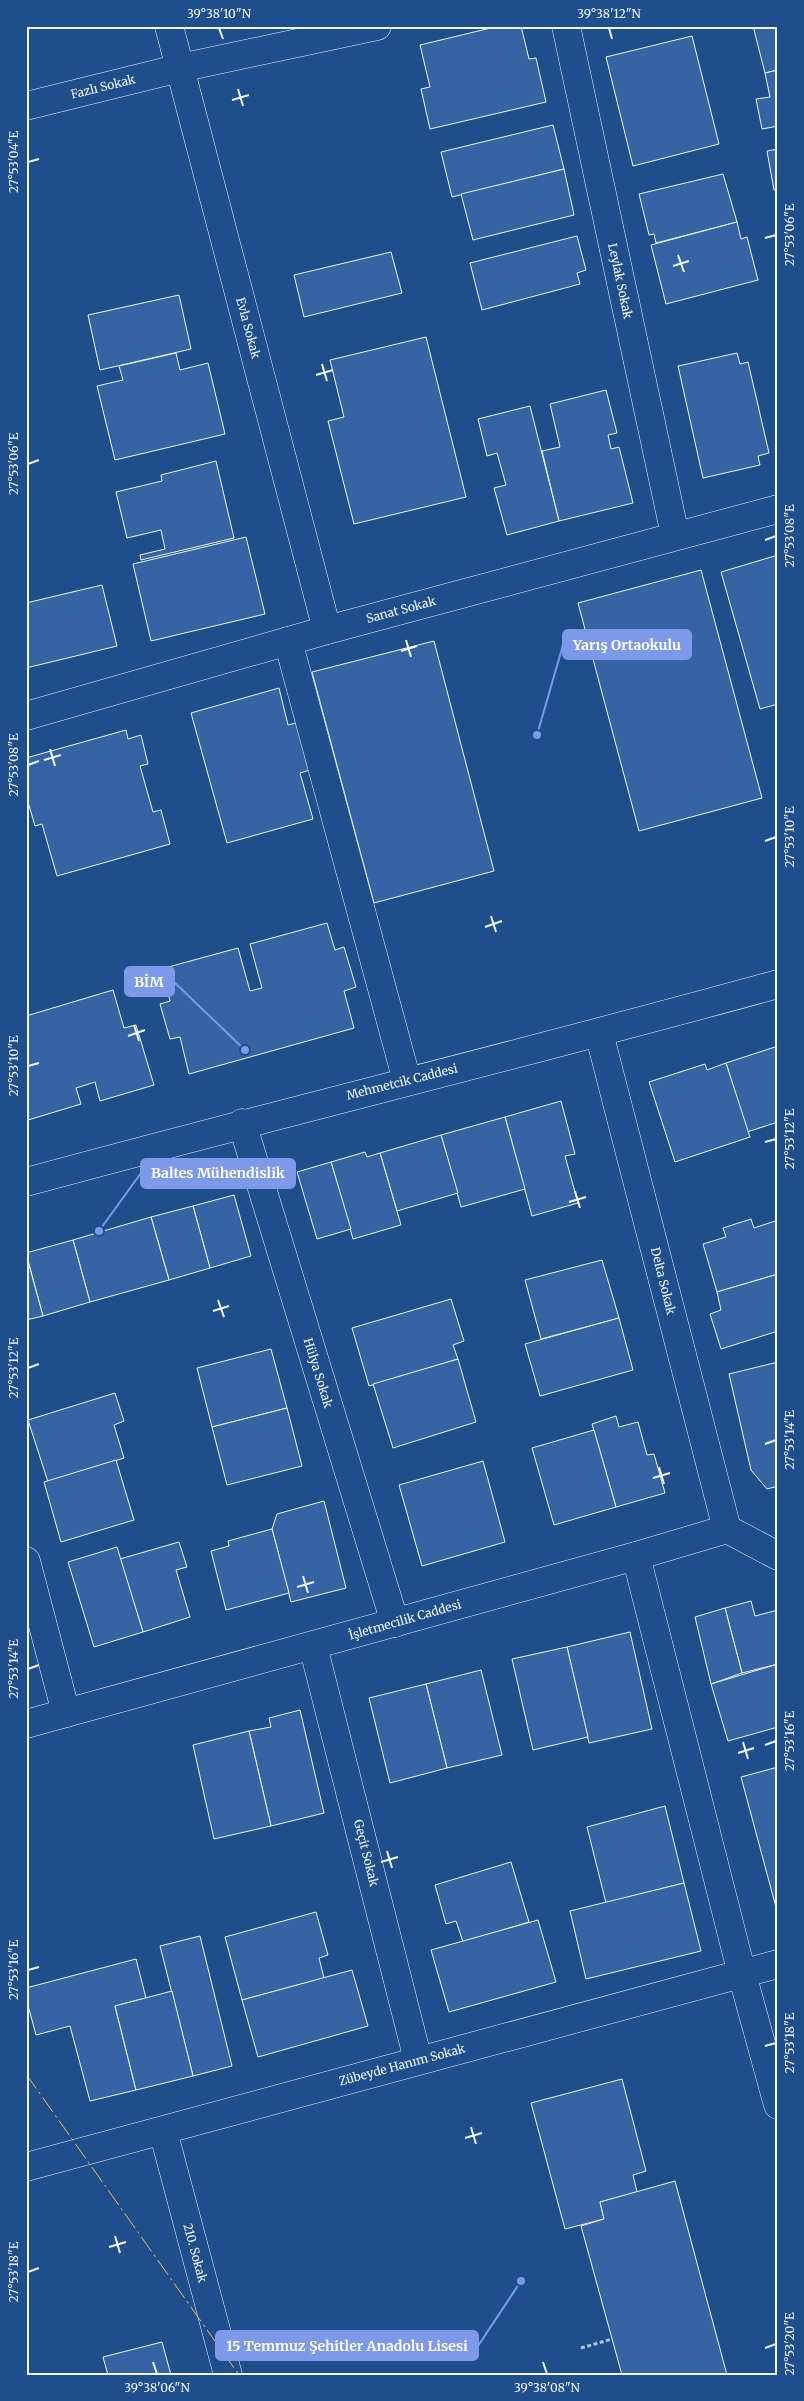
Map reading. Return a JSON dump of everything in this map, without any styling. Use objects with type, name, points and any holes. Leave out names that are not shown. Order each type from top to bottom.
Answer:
[{"type":"street","name":"Evla Sokak","points":[[169,26],[327,630]]},
{"type":"street","name":"Fazlı Sokak","points":[[26,106],[180,68],[377,26]]},
{"type":"street","name":"Leylak Sokak","points":[[566,26],[674,536]]},
{"type":"street","name":"Sanat Sokak","points":[[26,716],[327,630],[778,509]]},
{"type":"street","points":[[288,641],[407,1081]]},
{"type":"street","name":"Mehmetcik Caddesi","points":[[26,1182],[242,1123],[599,1033],[778,984]]},
{"type":"street","name":"Delta Sokak","points":[[599,1033],[727,1529]]},
{"type":"street","name":"Hülya Sokak","points":[[242,1123],[394,1623]]},
{"type":"street","points":[[727,1529],[778,1556]]},
{"type":"street","name":"İşletmecilik Caddesi","points":[[26,1724],[313,1646],[727,1529]]},
{"type":"street","points":[[636,1556],[742,1974],[778,2105]]},
{"type":"street","points":[[26,1561],[66,1713]]},
{"type":"street","name":"Geçit Sokak","points":[[313,1646],[418,2060]]},
{"type":"street","name":"Zübeyde Hanım Sokak","points":[[26,2167],[778,1964]]},
{"type":"street","name":"210. Sokak","points":[[163,2131],[228,2375]]},
{"type":"path","points":[[580,2348],[612,2339]]},
{"type":"building","points":[[499,26],[521,26],[529,59],[536,58],[546,102],[430,129],[421,89],[430,87],[420,45]]},
{"type":"building","points":[[753,26],[778,26],[778,70],[765,73]]},
{"type":"building","points":[[692,36],[719,144],[633,166],[606,57]]},
{"type":"building","points":[[778,70],[778,126],[762,129],[756,99],[770,97],[765,73]]},
{"type":"building","points":[[553,125],[564,169],[452,197],[441,152]]},
{"type":"building","points":[[778,149],[778,189],[774,190],[767,151]]},
{"type":"building","points":[[564,169],[574,215],[473,240],[461,194]]},
{"type":"building","points":[[723,174],[737,222],[656,243],[654,234],[649,235],[639,194]]},
{"type":"building","points":[[737,222],[741,239],[747,237],[758,280],[666,304],[651,245]]},
{"type":"building","points":[[577,236],[586,270],[577,273],[580,284],[482,310],[470,263]]},
{"type":"building","points":[[391,252],[402,293],[304,317],[294,275]]},
{"type":"building","points":[[179,295],[191,349],[100,370],[88,315]]},
{"type":"building","points":[[426,337],[466,497],[354,524],[328,421],[344,417],[330,360]]},
{"type":"building","points":[[176,353],[180,370],[208,363],[225,434],[115,460],[97,386],[123,380],[119,366]]},
{"type":"building","points":[[737,353],[740,364],[748,362],[769,453],[758,456],[760,465],[703,478],[678,366]]},
{"type":"building","points":[[606,390],[617,433],[608,435],[611,449],[619,447],[633,503],[559,521],[542,451],[560,447],[550,404]]},
{"type":"building","points":[[530,406],[559,521],[507,535],[494,488],[506,485],[497,453],[487,456],[478,419]]},
{"type":"building","points":[[216,461],[234,538],[141,560],[140,555],[165,549],[161,530],[127,538],[116,492],[162,481],[161,475]]},
{"type":"building","points":[[246,537],[265,614],[151,641],[133,564]]},
{"type":"building","points":[[778,555],[778,704],[760,709],[721,572]]},
{"type":"building","points":[[701,570],[762,798],[639,831],[578,603]]},
{"type":"building","points":[[102,585],[117,646],[26,668],[26,603]]},
{"type":"building","points":[[434,641],[494,871],[374,903],[312,672]]},
{"type":"building","points":[[279,688],[288,725],[300,722],[313,769],[300,773],[313,819],[227,843],[191,713]]},
{"type":"building","points":[[126,730],[128,739],[141,735],[148,764],[140,766],[153,812],[161,810],[170,844],[57,876],[42,824],[35,826],[26,795],[26,758]]},
{"type":"building","points":[[327,923],[335,950],[344,947],[356,987],[344,991],[354,1028],[189,1074],[180,1037],[170,1039],[160,1004],[170,1001],[161,969],[238,948],[250,991],[262,988],[250,944]]},
{"type":"building","points":[[113,990],[124,1028],[136,1025],[154,1085],[100,1101],[95,1082],[76,1088],[81,1104],[28,1120],[26,1113],[26,1016]]},
{"type":"building","points":[[778,1046],[778,1122],[747,1132],[726,1063]]},
{"type":"building","points":[[726,1063],[750,1137],[675,1162],[649,1082],[705,1064],[707,1070]]},
{"type":"building","points":[[561,1101],[575,1154],[565,1156],[578,1203],[532,1216],[505,1117]]},
{"type":"building","points":[[505,1117],[525,1189],[461,1207],[441,1135]]},
{"type":"building","points":[[441,1135],[458,1193],[397,1211],[380,1153]]},
{"type":"building","points":[[365,1152],[367,1157],[380,1153],[401,1225],[353,1239],[331,1162]]},
{"type":"building","points":[[331,1162],[351,1229],[317,1239],[297,1172]]},
{"type":"building","points":[[234,1195],[251,1256],[210,1268],[193,1206]]},
{"type":"building","points":[[193,1206],[210,1268],[169,1280],[151,1217]]},
{"type":"building","points":[[151,1217],[169,1280],[90,1302],[73,1240]]},
{"type":"building","points":[[751,1219],[754,1228],[778,1220],[778,1274],[717,1292],[703,1244],[726,1237],[723,1228]]},
{"type":"building","points":[[73,1240],[90,1302],[43,1316],[26,1253]]},
{"type":"building","points":[[26,1254],[43,1316],[26,1320]]},
{"type":"building","points":[[602,1260],[619,1318],[541,1339],[525,1280]]},
{"type":"building","points":[[778,1274],[778,1331],[721,1349],[710,1314],[721,1310],[717,1292]]},
{"type":"building","points":[[451,1299],[464,1341],[453,1345],[458,1359],[369,1386],[352,1328]]},
{"type":"building","points":[[619,1318],[633,1370],[540,1396],[525,1344]]},
{"type":"building","points":[[271,1349],[287,1408],[212,1427],[197,1368]]},
{"type":"building","points":[[458,1359],[476,1422],[393,1448],[373,1384]]},
{"type":"building","points":[[778,1362],[778,1486],[767,1489],[751,1470],[729,1374]]},
{"type":"building","points":[[115,1393],[124,1421],[114,1425],[124,1458],[48,1482],[28,1420]]},
{"type":"building","points":[[287,1408],[302,1466],[227,1485],[212,1427]]},
{"type":"building","points":[[616,1416],[619,1427],[638,1422],[647,1455],[654,1454],[665,1493],[616,1507],[592,1424]]},
{"type":"building","points":[[594,1430],[616,1507],[554,1525],[532,1448]]},
{"type":"building","points":[[116,1460],[134,1520],[61,1542],[44,1482]]},
{"type":"building","points":[[483,1461],[505,1542],[422,1566],[399,1485]]},
{"type":"building","points":[[324,1501],[346,1588],[291,1602],[272,1529],[277,1514]]},
{"type":"building","points":[[272,1529],[289,1593],[226,1610],[211,1551],[229,1546],[228,1541]]},
{"type":"building","points":[[179,1542],[187,1567],[176,1570],[190,1617],[143,1632],[120,1559]]},
{"type":"building","points":[[117,1547],[143,1632],[94,1647],[68,1562]]},
{"type":"building","points":[[751,1601],[755,1616],[778,1610],[778,1664],[742,1673],[725,1608]]},
{"type":"building","points":[[725,1608],[742,1673],[711,1684],[695,1617]]},
{"type":"building","points":[[630,1632],[652,1729],[589,1743],[567,1647]]},
{"type":"building","points":[[567,1647],[588,1737],[533,1750],[512,1659]]},
{"type":"building","points":[[778,1664],[778,1727],[728,1741],[711,1684]]},
{"type":"building","points":[[481,1670],[502,1755],[447,1768],[426,1684]]},
{"type":"building","points":[[426,1684],[447,1768],[390,1783],[369,1698]]},
{"type":"building","points":[[300,1710],[324,1813],[271,1826],[249,1731],[271,1727],[269,1718]]},
{"type":"building","points":[[249,1731],[271,1826],[214,1839],[193,1745]]},
{"type":"building","points":[[778,1767],[778,1911],[777,1911],[741,1777]]},
{"type":"building","points":[[665,1806],[684,1883],[606,1903],[587,1827]]},
{"type":"building","points":[[511,1862],[529,1922],[463,1942],[456,1921],[446,1924],[435,1885]]},
{"type":"building","points":[[684,1883],[701,1951],[586,1979],[570,1911]]},
{"type":"building","points":[[316,1912],[328,1955],[319,1958],[324,1978],[242,2000],[225,1937]]},
{"type":"building","points":[[538,1920],[556,1982],[449,2012],[431,1950]]},
{"type":"building","points":[[200,1936],[232,2066],[193,2076],[160,1946]]},
{"type":"building","points":[[136,1959],[146,1998],[115,2006],[136,2090],[90,2101],[70,2026],[36,2035],[26,1998],[26,1988]]},
{"type":"building","points":[[352,1970],[368,2026],[258,2057],[242,2000]]},
{"type":"building","points":[[172,1991],[193,2076],[136,2090],[115,2006]]},
{"type":"building","points":[[622,2079],[646,2171],[633,2175],[637,2192],[600,2202],[604,2219],[565,2229],[531,2103]]},
{"type":"building","points":[[675,2181],[727,2375],[622,2375],[581,2226],[604,2219],[600,2202]]},
{"type":"building","points":[[162,2342],[171,2375],[108,2375],[103,2357]]},
{"type":"power","points":[[26,2074],[239,2375]]},
{"type":"place","name":"Yarış Ortaokulu","points":[[537,735]]},
{"type":"place","name":"BİM","points":[[245,1050]]},
{"type":"place","name":"Baltes Mühendislik","points":[[99,1231]]},
{"type":"place","name":"15 Temmuz Şehitler Anadolu Lisesi","points":[[521,2281]]}]
